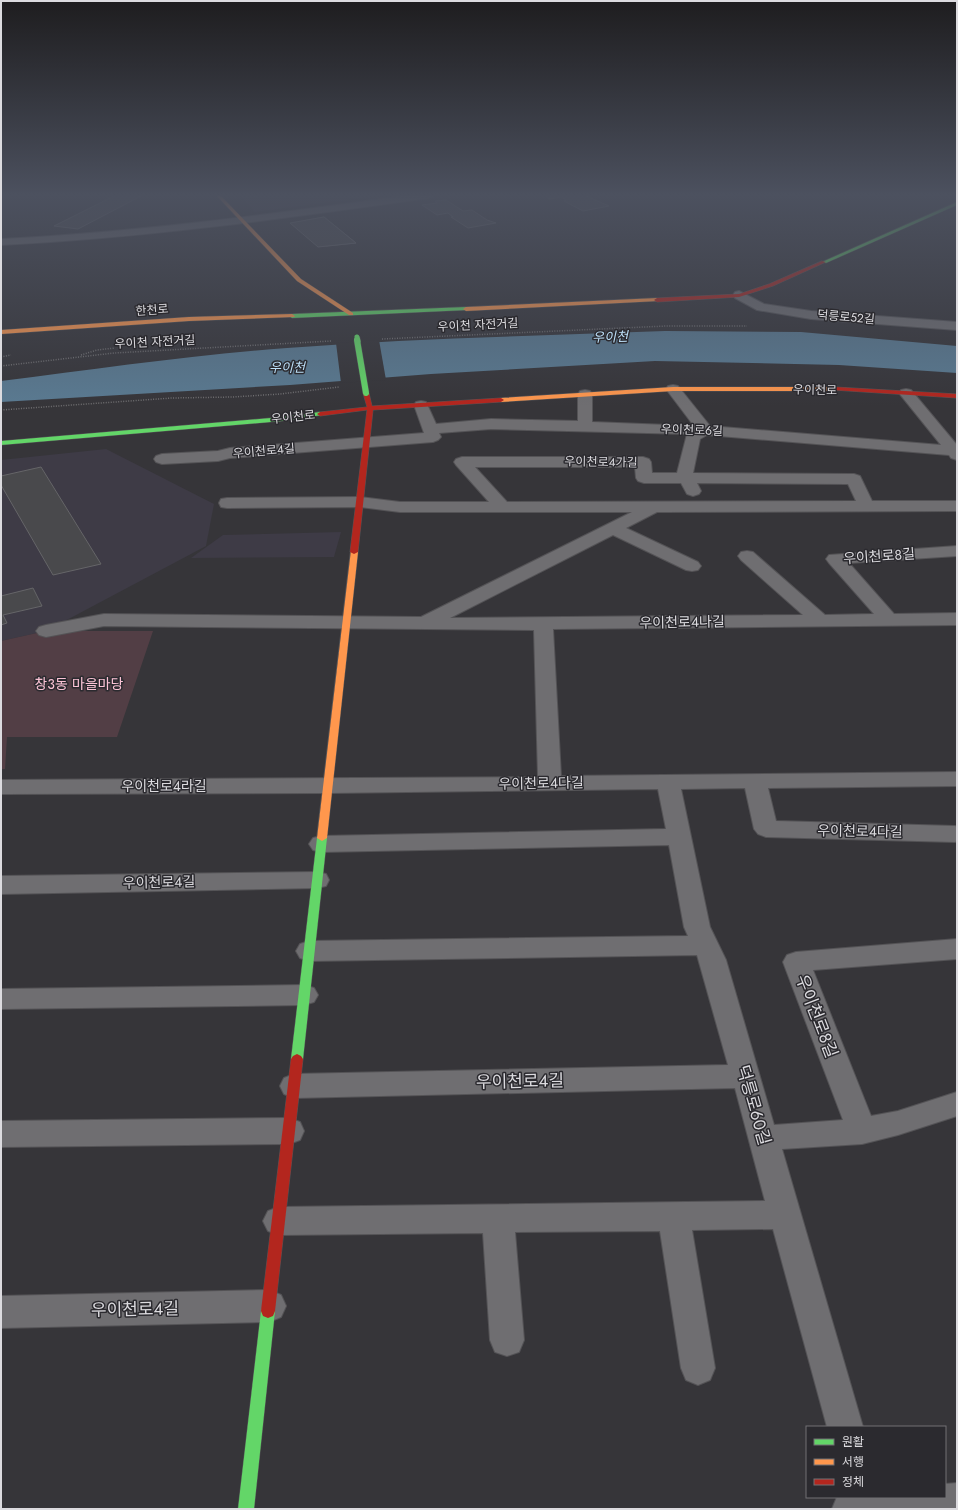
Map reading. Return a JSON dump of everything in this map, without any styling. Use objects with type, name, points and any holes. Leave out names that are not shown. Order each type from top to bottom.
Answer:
[{"type":"street","points":[[246,1509],[370,408],[354,326],[299,280],[285,265]]},
{"type":"street","name":"한천로","points":[[1,332],[189,319],[354,326],[661,300],[738,295],[771,285],[815,265]]},
{"type":"street","name":"덕릉로52길","points":[[738,295],[761,307],[811,315],[957,326]]},
{"type":"street","points":[[673,389],[705,430],[693,438],[685,474],[699,507]]},
{"type":"street","name":"우이천로","points":[[1,443],[282,419],[370,408],[673,389],[832,389],[957,396]]},
{"type":"street","points":[[906,393],[955,453]]},
{"type":"street","points":[[585,394],[585,426]]},
{"type":"street","points":[[421,405],[431,433]]},
{"type":"street","name":"우이천로6길","points":[[431,433],[491,424],[705,430],[955,453]]},
{"type":"street","name":"우이천로4길","points":[[162,460],[218,456],[230,453],[366,443],[431,433]]},
{"type":"street","name":"우이천로4가길","points":[[503,507],[462,462],[643,462],[644,478],[854,479],[866,506]]},
{"type":"street","points":[[227,503],[360,502],[400,508],[957,506]]},
{"type":"street","points":[[424,624],[654,507]]},
{"type":"street","points":[[613,528],[692,566]]},
{"type":"street","name":"우이천로8길","points":[[889,620],[834,559],[957,551]]},
{"type":"street","points":[[747,556],[820,620]]},
{"type":"street","name":"우이천로4나길","points":[[346,624],[544,624],[957,619]]},
{"type":"street","points":[[46,631],[104,620],[346,624]]},
{"type":"street","points":[[544,624],[550,783]]},
{"type":"street","name":"우이천로4다길","points":[[328,786],[957,779]]},
{"type":"street","name":"우이천로4다길","points":[[755,781],[766,829],[955,834]]},
{"type":"street","name":"덕릉로60길","points":[[668,782],[697,927],[713,960],[845,1426]]},
{"type":"street","name":"우이천로4라길","points":[[1,787],[328,786]]},
{"type":"street","points":[[321,844],[679,837]]},
{"type":"street","name":"우이천로4길","points":[[1,885],[317,880]]},
{"type":"street","points":[[309,951],[706,945]]},
{"type":"street","name":"우이천로8길","points":[[862,1131],[796,962],[957,950]]},
{"type":"street","points":[[1,999],[304,995]]},
{"type":"street","name":"우이천로4길","points":[[294,1086],[746,1076]]},
{"type":"street","points":[[764,1138],[862,1131],[898,1123],[957,1104]]},
{"type":"street","points":[[1,1134],[289,1131]]},
{"type":"street","points":[[279,1221],[786,1215]]},
{"type":"street","points":[[674,1216],[698,1368]]},
{"type":"street","points":[[498,1218],[507,1340]]},
{"type":"street","name":"우이천로4길","points":[[1,1312],[269,1306]]},
{"type":"street","points":[[855,1498],[855,1509]]},
{"type":"street","points":[[851,1509],[957,1502]]},
{"type":"path","name":"우이천 자전거길","points":[[375,339],[666,326],[749,326]]},
{"type":"path","name":"우이천 자전거길","points":[[1,366],[114,353],[335,341]]},
{"type":"shaded area","points":[[106,449],[214,504],[206,546],[46,631],[1,641],[1,460]]},
{"type":"shaded area","points":[[341,532],[334,557],[191,558],[223,535]]},
{"type":"green space","name":"창3동 마을마당","points":[[46,631],[153,631],[117,737],[7,737],[5,769],[1,769],[1,641]]},
{"type":"water","name":"우이천","points":[[665,331],[801,332],[957,346],[957,373],[839,365],[655,361],[1,402],[1,381],[215,354],[382,342]]},
{"type":"pier","points":[[379,340],[386,380],[341,383],[336,343]]},
{"type":"building","points":[[41,467],[101,564],[53,575],[1,485],[1,476]]},
{"type":"building","points":[[33,588],[42,606],[3,615],[7,623],[1,625],[1,596]]},
{"type":"traffic: fast","points":[[292,316],[466,309]]},
{"type":"traffic: fast","points":[[357,337],[366,393]]},
{"type":"traffic: fast","points":[[1,443],[282,419],[320,414]]},
{"type":"traffic: fast","points":[[297,1059],[322,838]]},
{"type":"traffic: fast","points":[[246,1509],[268,1311]]},
{"type":"traffic: slow","points":[[285,265],[299,280],[351,314]]},
{"type":"traffic: slow","points":[[466,309],[657,300]]},
{"type":"traffic: slow","points":[[1,332],[189,319],[292,316]]},
{"type":"traffic: slow","points":[[501,400],[673,389],[835,389]]},
{"type":"traffic: slow","points":[[322,838],[354,552]]},
{"type":"traffic: jam","points":[[657,300],[739,295],[771,285],[816,265]]},
{"type":"traffic: jam","points":[[835,389],[957,396]]},
{"type":"traffic: jam","points":[[354,552],[370,408],[366,393]]},
{"type":"traffic: jam","points":[[320,414],[370,408],[501,400]]},
{"type":"traffic: jam","points":[[268,1311],[297,1059]]}]
